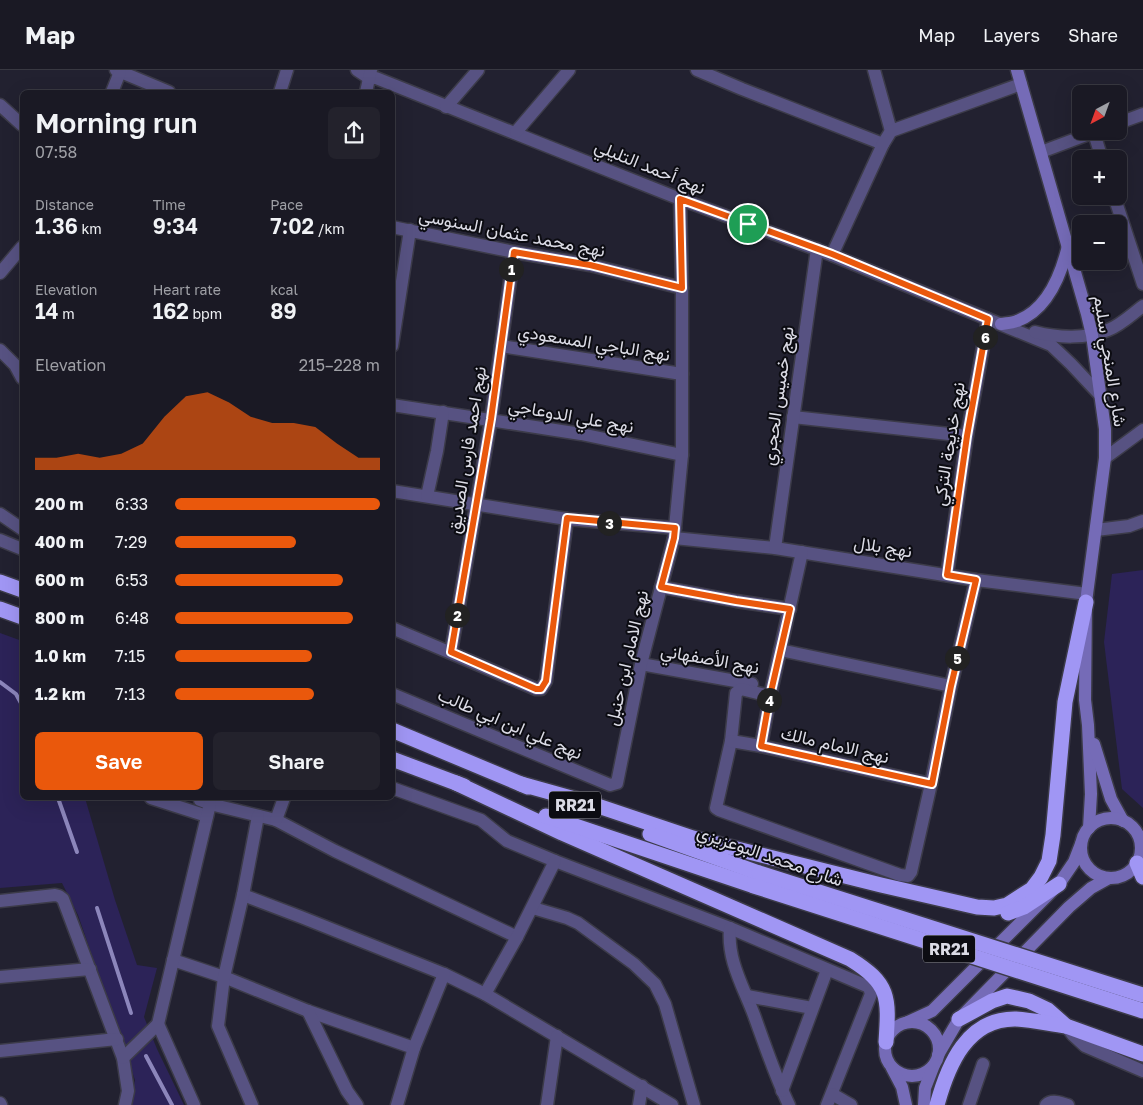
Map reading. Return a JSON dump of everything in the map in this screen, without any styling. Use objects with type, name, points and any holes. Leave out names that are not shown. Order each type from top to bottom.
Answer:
[{"type":"highway","points":[[0,582],[20,589]]},
{"type":"highway","points":[[521,784],[589,803],[693,838],[881,886],[977,907],[994,908],[1007,904],[1032,889],[1049,861],[1065,702],[1086,598]]},
{"type":"highway","points":[[0,609],[20,616]]},
{"type":"highway","name":"شارع محمد البوعزيزي","points":[[395,731],[521,784],[729,864],[757,880],[1143,995]]},
{"type":"highway","name":"شارع محمد البوعزيزي","points":[[395,760],[456,783],[757,880],[1143,1011]]},
{"type":"highway","points":[[456,783],[562,833],[850,959],[868,972],[883,988],[887,997],[886,1042]]},
{"type":"highway","points":[[1137,863],[1143,877]]},
{"type":"highway","points":[[881,886],[956,912],[976,916],[993,916],[1024,907],[1059,884]]},
{"type":"highway","points":[[959,1019],[992,1001],[1007,996],[1029,1001],[1048,1010],[1066,1026]]},
{"type":"highway","points":[[937,1105],[954,1060],[962,1046],[970,1036],[984,1025],[998,1021],[1016,1019],[1066,1026],[1143,1054]]},
{"type":"main road","name":"شارع المنجي سليم","points":[[886,1042],[894,1029],[932,1011],[1059,884],[1074,862],[1084,835],[1089,828],[1091,794],[1085,700],[1086,598],[1096,530],[1104,458],[1105,429],[1092,335],[1017,70]]},
{"type":"main road","points":[[1001,324],[1017,321],[1037,308],[1061,274],[1068,246]]},
{"type":"main road","name":"شارع المنجي سليم","points":[[1088,725],[1111,799],[1123,821],[1131,826],[1137,834],[1140,844],[1140,854],[1137,863]]},
{"type":"main road","points":[[1089,828],[1096,822],[1105,819],[1114,818],[1123,821]]},
{"type":"main road","points":[[1081,844],[1085,863],[1100,876],[1109,878]]},
{"type":"main road","points":[[890,1064],[895,1070],[912,1076],[928,1071],[959,1019],[1069,907],[1091,888],[1109,878],[1125,874],[1137,863]]},
{"type":"main road","points":[[908,1022],[917,1022],[925,1025],[937,1038],[939,1046],[936,1060],[925,1088],[924,1105]]},
{"type":"main road","points":[[886,1042],[886,1057],[902,1087],[906,1105]]},
{"type":"street","points":[[281,90],[287,70]]},
{"type":"street","name":"نهج أحمد التليلي","points":[[357,70],[374,74],[446,107],[516,132],[680,199],[832,254],[1051,345],[1102,398]]},
{"type":"street","points":[[446,107],[478,70]]},
{"type":"street","points":[[516,132],[569,70]]},
{"type":"street","points":[[697,70],[883,144]]},
{"type":"street","points":[[874,70],[891,130]]},
{"type":"street","points":[[113,90],[118,71],[164,90]]},
{"type":"street","points":[[367,90],[374,74]]},
{"type":"street","points":[[832,254],[891,130],[1020,84]]},
{"type":"street","points":[[0,105],[20,123]]},
{"type":"street","points":[[1128,120],[1143,114]]},
{"type":"street","points":[[1040,152],[1073,140]]},
{"type":"street","name":"نهج الامام ابن حنبل","points":[[614,784],[618,780],[642,664],[674,533],[682,455],[680,199]]},
{"type":"street","points":[[1117,205],[1143,284]]},
{"type":"street","name":"نهج محمد عثمان السنوسي","points":[[395,228],[514,252],[590,265],[682,288]]},
{"type":"street","points":[[395,327],[410,230]]},
{"type":"street","points":[[0,273],[5,259],[20,248]]},
{"type":"street","name":"نهج خميس الحجري","points":[[775,548],[792,416],[817,249]]},
{"type":"street","name":"نهج احمد فارس الصديق","points":[[451,652],[491,419],[514,252]]},
{"type":"street","name":"نهج أحمد التليلي","points":[[1001,324],[1044,335],[1092,335],[1109,330],[1143,306]]},
{"type":"street","name":"نهج خديجة التركي","points":[[947,575],[967,436],[988,319]]},
{"type":"street","name":"نهج الباجي المسعودي","points":[[501,346],[682,374]]},
{"type":"street","points":[[0,350],[15,365],[20,374]]},
{"type":"street","name":"نهج علي الدوعاجي","points":[[395,405],[581,434],[682,455]]},
{"type":"street","points":[[427,496],[443,412]]},
{"type":"street","points":[[792,416],[967,436]]},
{"type":"street","points":[[1104,458],[1143,430]]},
{"type":"street","name":"نهج بلال","points":[[395,492],[427,496],[476,506],[802,552],[1086,598]]},
{"type":"street","points":[[0,514],[20,528]]},
{"type":"street","points":[[395,629],[536,689],[541,689],[546,681],[567,518]]},
{"type":"street","points":[[1096,530],[1129,526],[1143,521]]},
{"type":"street","points":[[0,540],[20,548]]},
{"type":"street","points":[[761,746],[802,552]]},
{"type":"street","points":[[771,692],[741,689],[736,693],[731,741],[716,808],[900,875],[908,876],[911,872],[932,784],[951,686],[976,580]]},
{"type":"street","points":[[661,587],[790,609]]},
{"type":"street","points":[[780,650],[951,686]]},
{"type":"street","name":"نهج الأصفهاني","points":[[642,664],[771,692]]},
{"type":"street","name":"نهج علي ابن ابي طالب","points":[[395,695],[610,785],[614,784]]},
{"type":"street","name":"نهج الامام مالك","points":[[731,741],[932,784]]},
{"type":"street","points":[[395,789],[481,820],[507,841],[730,928],[870,987],[871,994],[829,1099],[851,1105]]},
{"type":"street","points":[[164,800],[276,820],[335,851],[518,937]]},
{"type":"street","points":[[276,820],[283,800]]},
{"type":"street","points":[[123,1058],[158,1024],[205,806]]},
{"type":"street","points":[[252,1105],[218,1026],[224,977],[243,895],[258,816]]},
{"type":"street","points":[[485,994],[518,937],[555,861]]},
{"type":"street","points":[[243,895],[444,974],[485,994],[672,1105]]},
{"type":"street","points":[[0,901],[59,896],[63,899],[123,1058],[128,1091],[125,1105]]},
{"type":"street","points":[[533,908],[578,923],[634,964],[655,984],[665,1004],[694,1105]]},
{"type":"street","points":[[730,928],[729,941],[737,977],[747,996],[789,1105]]},
{"type":"street","points":[[173,960],[224,977],[308,1011],[414,1048]]},
{"type":"street","points":[[0,977],[90,969]]},
{"type":"street","points":[[782,1091],[827,970]]},
{"type":"street","points":[[397,1105],[414,1048],[444,974]]},
{"type":"street","points":[[747,996],[812,1008]]},
{"type":"street","points":[[308,1011],[348,1092],[357,1105]]},
{"type":"street","points":[[158,1024],[194,1105]]},
{"type":"street","points":[[1066,1026],[1086,1046],[1143,1071]]},
{"type":"street","points":[[547,1105],[557,1036]]},
{"type":"street","points":[[0,1051],[117,1039]]},
{"type":"street","points":[[970,1105],[983,1064]]},
{"type":"street","points":[[639,1105],[642,1086]]},
{"type":"street","points":[[1046,1105],[1049,1102],[1057,1102],[1068,1105]]},
{"type":"shaded area","points":[[1143,570],[1143,808],[1122,789],[1104,642],[1112,574]]},
{"type":"shaded area","points":[[0,633],[20,640],[20,800],[86,800],[115,900],[137,965],[157,968],[144,1017],[184,1105],[130,1105],[135,1080],[78,915],[62,883],[0,888]]},
{"type":"waterway","points":[[0,682],[16,694],[20,701]]},
{"type":"waterway","points":[[59,800],[77,852]]},
{"type":"waterway","points":[[97,908],[131,1013]]},
{"type":"waterway","points":[[146,1056],[172,1105]]},
{"type":"route","points":[[680,199],[748,224],[832,254],[988,319],[967,436],[947,575],[976,580],[951,686],[932,784],[761,746],[770,696],[790,609],[661,587],[675,528],[567,518],[546,681],[545,686],[541,689],[536,689],[451,652],[491,419],[514,252],[590,265],[682,288],[680,199]]}]
